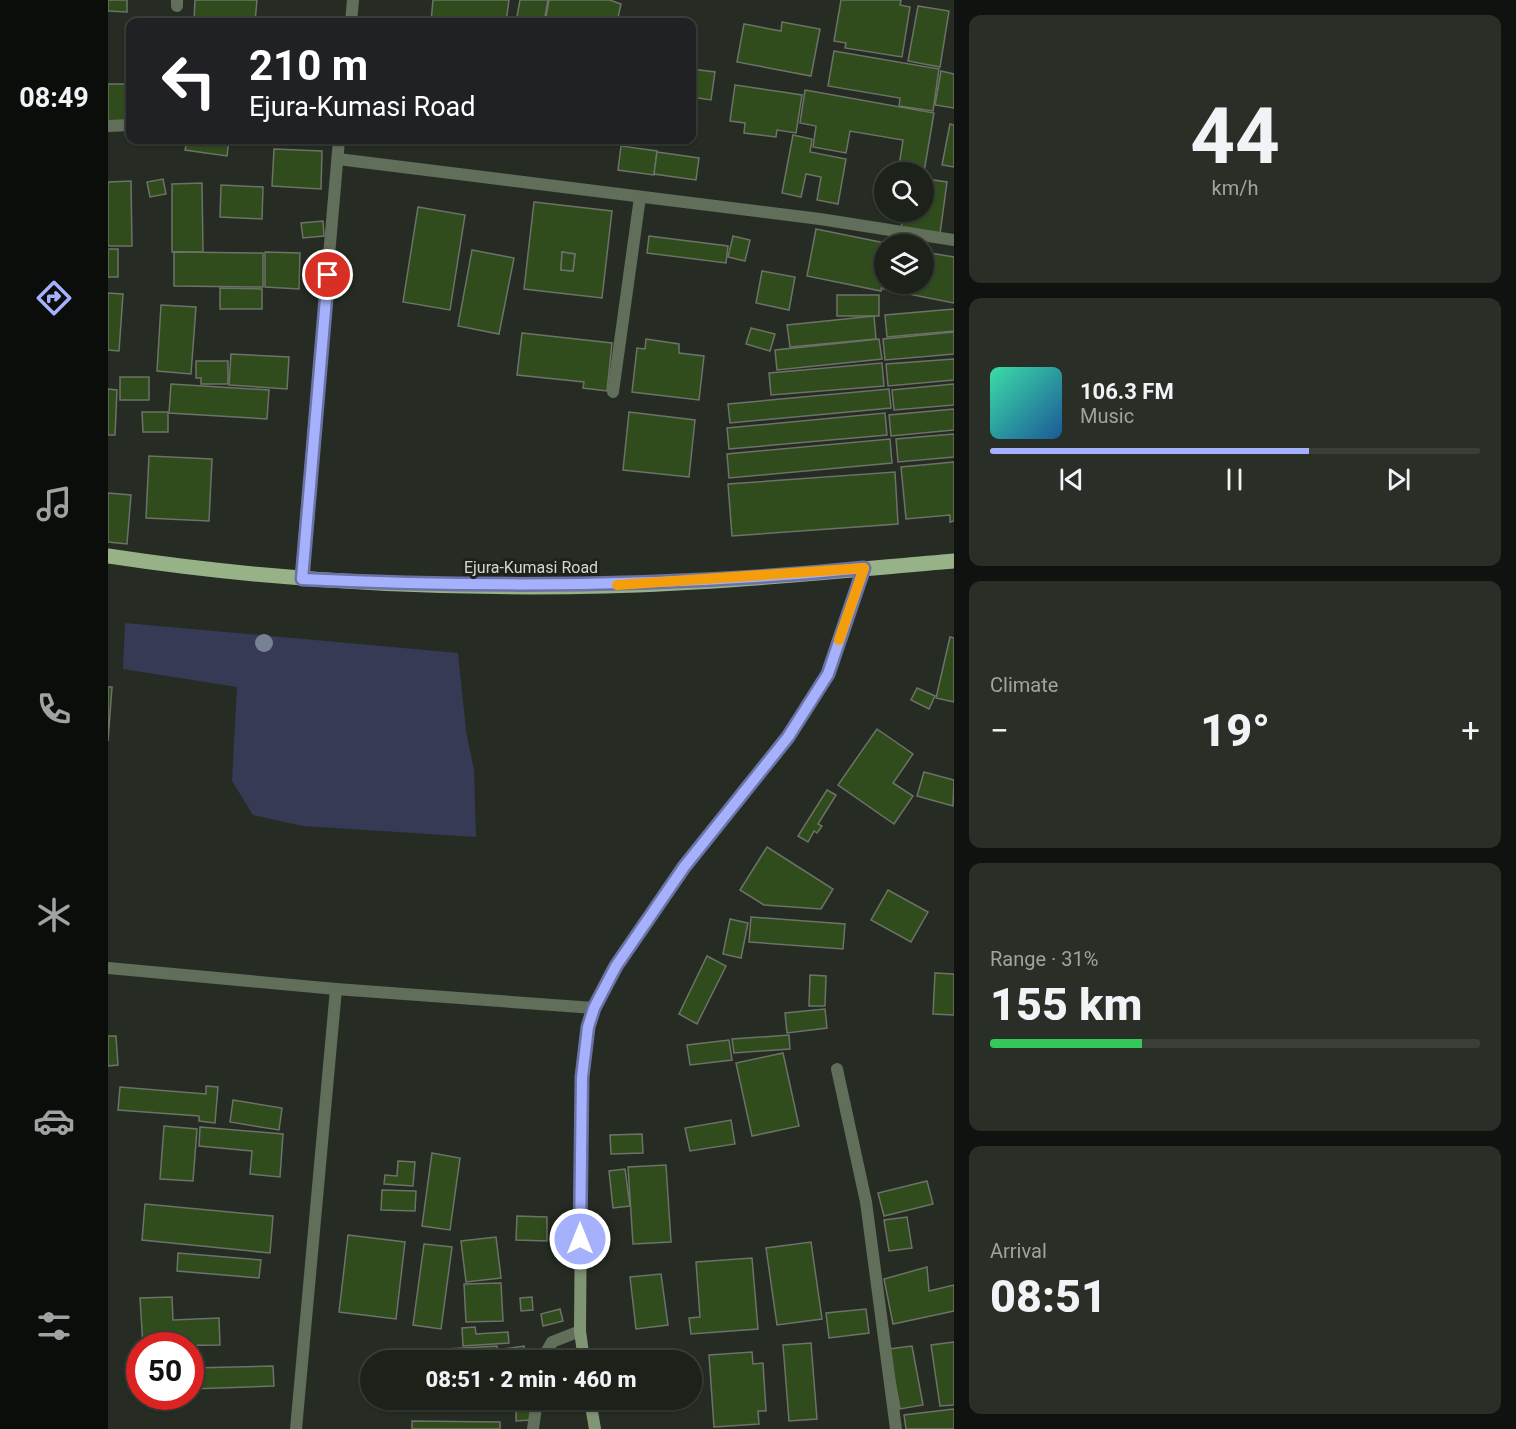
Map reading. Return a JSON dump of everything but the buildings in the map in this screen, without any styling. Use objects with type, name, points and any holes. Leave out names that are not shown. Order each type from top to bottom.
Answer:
[{"type":"main road","name":"Ejura-Kumasi Road","points":[[108,556],[302,579],[407,585],[605,586],[954,561]]},
{"type":"main road","points":[[582,1350],[579,1331],[582,1077],[588,1027],[594,1008],[616,966],[684,867],[788,737],[828,674],[864,568]]},
{"type":"main road","points":[[592,1410],[595,1429]]},
{"type":"street","points":[[351,18],[353,0]]},
{"type":"street","points":[[108,126],[126,125]]},
{"type":"street","points":[[302,579],[339,144]]},
{"type":"street","points":[[338,159],[819,219],[954,240]]},
{"type":"street","points":[[613,392],[640,197]]},
{"type":"street","points":[[108,968],[336,989],[594,1008]]},
{"type":"street","points":[[296,1429],[336,989]]},
{"type":"street","points":[[837,1069],[866,1202],[896,1429]]},
{"type":"street","points":[[548,1350],[552,1342],[579,1331]]},
{"type":"street","points":[[533,1429],[536,1410]]},
{"type":"shaded area","points":[[125,623],[458,653],[466,731],[474,770],[476,837],[303,826],[253,815],[232,781],[237,687],[123,669]]},
{"type":"slow traffic","points":[[617,585],[764,577],[864,568],[839,640]]},
{"type":"route","points":[[328,275],[302,579],[407,585],[605,586],[764,577],[864,568],[828,674],[788,737],[684,867],[616,966],[594,1008],[588,1027],[582,1077],[580,1239]]}]
